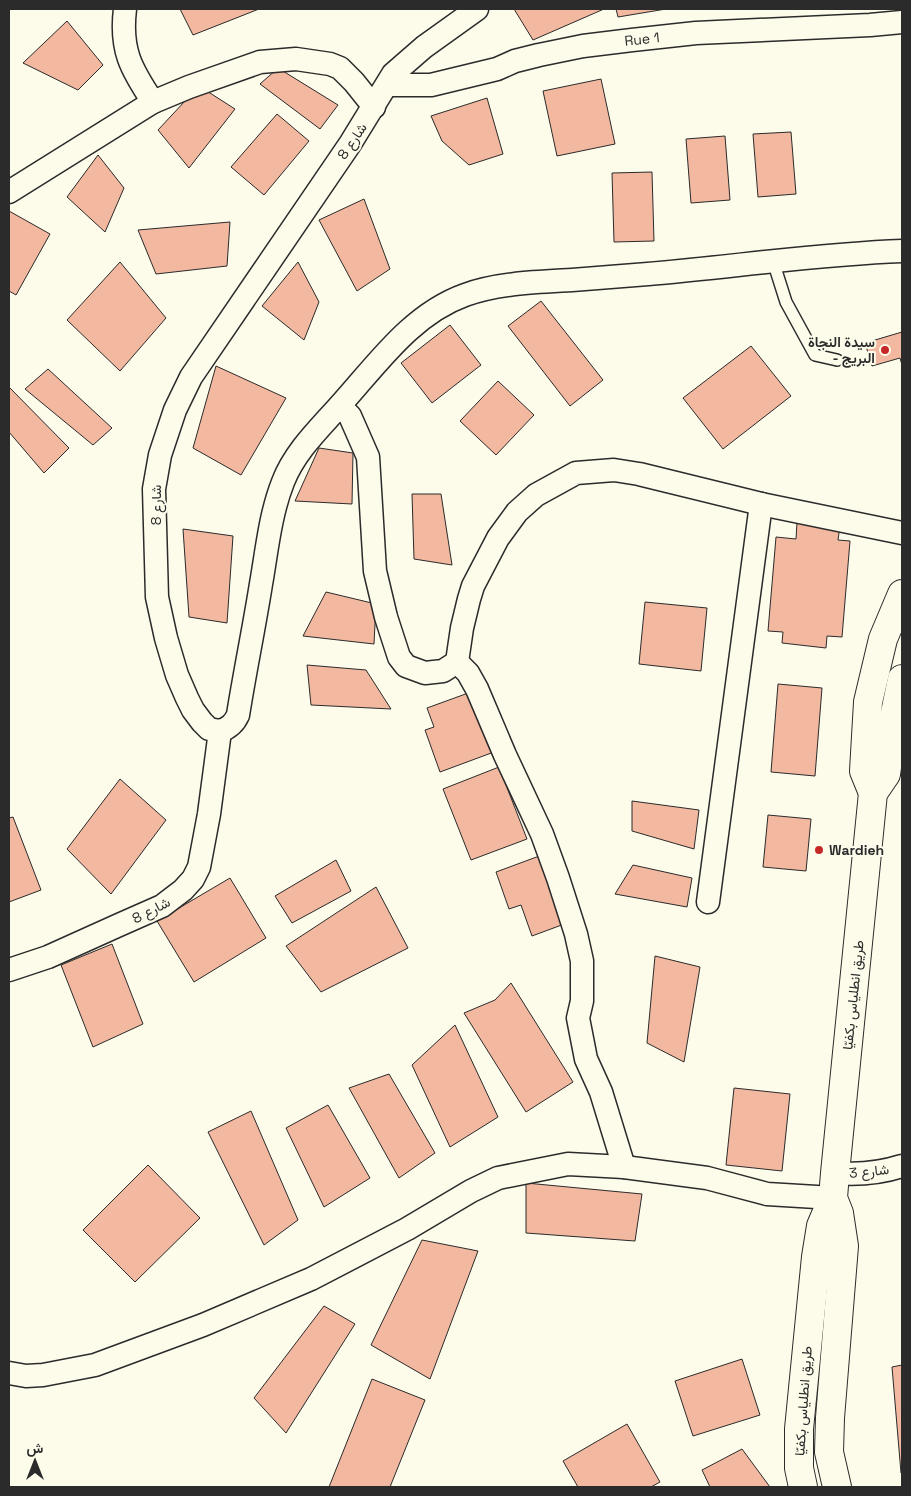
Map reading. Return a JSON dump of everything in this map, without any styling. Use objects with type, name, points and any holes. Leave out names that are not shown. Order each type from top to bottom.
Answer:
[{"type":"highway","name":"طريق انطلياس بكفيّا","points":[[803,1487],[799,1468],[799,1429],[816,1257],[821,1226],[834,1185],[873,793],[864,771],[868,702],[883,639],[902,594]]},
{"type":"highway","name":"طريق انطلياس بكفيّا","points":[[873,793],[886,774],[898,713],[902,679]]},
{"type":"highway","name":"طريق انطلياس بكفيّا","points":[[834,1185],[844,1246],[829,1452],[837,1487]]},
{"type":"street","points":[[125,9],[123,34],[129,61],[134,73],[153,102]]},
{"type":"street","name":"شارع 8","points":[[9,970],[48,957],[162,906],[184,890],[200,867],[220,732],[209,729],[193,710],[177,675],[157,597],[154,489],[160,455],[175,410],[191,377],[374,107],[393,74],[477,9]]},
{"type":"street","name":"Rue 1","points":[[387,85],[432,85],[497,69],[515,61],[539,55],[583,46],[632,40],[696,33],[902,22]]},
{"type":"street","points":[[9,192],[153,102],[189,86],[260,62],[296,59],[330,64],[340,68],[374,107]]},
{"type":"street","points":[[220,732],[235,722],[238,715],[269,535],[283,483],[293,463],[323,422],[340,406],[409,329],[435,309],[465,295],[500,287],[729,267],[773,261],[902,251]]},
{"type":"street","points":[[340,406],[350,416],[368,457],[375,571],[386,617],[399,657],[406,666],[425,673],[443,671],[457,662],[462,628],[473,586],[498,538],[517,512],[536,494],[576,473],[614,470],[639,474],[761,504],[902,532]]},
{"type":"street","points":[[708,902],[761,504]]},
{"type":"street","points":[[457,662],[468,673],[477,689],[542,834],[558,878],[576,934],[582,961],[582,1001],[578,1018],[586,1059],[601,1092],[624,1167]]},
{"type":"street","name":"شارع 3","points":[[9,1373],[20,1376],[38,1375],[95,1365],[202,1325],[311,1280],[407,1229],[471,1191],[498,1178],[568,1164],[624,1167],[707,1178],[767,1194],[834,1185],[854,1175],[900,1170]]},
{"type":"lane","points":[[773,261],[786,302],[815,354],[837,360]]},
{"type":"building","points":[[180,9],[259,9],[193,35]]},
{"type":"building","points":[[514,9],[604,9],[533,40]]},
{"type":"building","points":[[616,9],[666,9],[618,17]]},
{"type":"building","points":[[67,21],[103,65],[78,90],[23,63]]},
{"type":"building","points":[[278,68],[338,105],[320,129],[260,84]]},
{"type":"building","points":[[601,79],[615,144],[557,156],[543,91]]},
{"type":"building","points":[[199,86],[235,109],[189,168],[158,130]]},
{"type":"building","points":[[487,98],[503,154],[469,165],[442,141],[431,116]]},
{"type":"building","points":[[277,114],[309,141],[264,195],[231,167]]},
{"type":"building","points":[[791,132],[796,194],[758,197],[753,134]]},
{"type":"building","points":[[725,136],[730,200],[691,203],[686,139]]},
{"type":"building","points":[[98,155],[124,188],[105,232],[67,197]]},
{"type":"building","points":[[652,172],[654,241],[614,242],[612,173]]},
{"type":"building","points":[[364,199],[390,269],[357,291],[319,220]]},
{"type":"building","points":[[9,211],[50,234],[16,295],[9,291]]},
{"type":"building","points":[[230,222],[227,266],[156,274],[138,230]]},
{"type":"building","points":[[120,262],[166,318],[120,371],[67,320]]},
{"type":"building","points":[[298,262],[319,302],[304,340],[262,306]]},
{"type":"building","points":[[541,301],[603,380],[570,406],[508,326]]},
{"type":"building","points":[[450,325],[481,365],[432,403],[401,363]]},
{"type":"building","name":"سيدة النجاة - البريج","points":[[902,332],[902,365],[900,358],[872,366],[865,343]]},
{"type":"building","points":[[751,346],[791,396],[723,449],[683,398]]},
{"type":"building","points":[[216,366],[286,398],[241,475],[193,448]]},
{"type":"building","points":[[48,369],[112,428],[93,445],[25,389]]},
{"type":"building","points":[[498,381],[534,415],[496,455],[460,421]]},
{"type":"building","points":[[9,387],[69,448],[44,473],[9,432]]},
{"type":"building","points":[[319,448],[353,453],[352,504],[295,501]]},
{"type":"building","points":[[412,494],[441,494],[452,565],[414,559]]},
{"type":"building","points":[[797,522],[840,526],[838,540],[850,541],[842,637],[827,636],[826,648],[782,643],[783,632],[768,631],[776,537],[796,539]]},
{"type":"building","points":[[183,529],[233,536],[227,623],[189,617]]},
{"type":"building","points":[[326,592],[376,604],[374,644],[303,636]]},
{"type":"building","points":[[645,602],[707,608],[701,671],[639,664]]},
{"type":"building","points":[[307,665],[366,670],[391,709],[311,705]]},
{"type":"building","points":[[778,684],[822,688],[815,776],[771,772]]},
{"type":"building","points":[[471,692],[494,752],[440,772],[425,730],[434,727],[427,708]]},
{"type":"building","points":[[499,767],[527,839],[471,860],[443,789]]},
{"type":"building","points":[[120,779],[166,820],[111,894],[67,849]]},
{"type":"building","points":[[632,801],[699,810],[694,849],[632,831]]},
{"type":"building","points":[[768,815],[811,819],[806,871],[763,867]]},
{"type":"building","points":[[13,817],[41,890],[9,902],[9,818]]},
{"type":"building","points":[[542,855],[567,923],[532,936],[521,905],[509,909],[496,872]]},
{"type":"building","points":[[336,860],[351,891],[292,923],[275,896]]},
{"type":"building","points":[[633,865],[692,878],[687,907],[615,894]]},
{"type":"building","points":[[230,878],[266,938],[194,982],[157,921]]},
{"type":"building","points":[[376,887],[408,948],[321,992],[286,946]]},
{"type":"building","points":[[112,944],[143,1024],[93,1047],[61,965]]},
{"type":"building","points":[[655,956],[700,967],[684,1062],[647,1043]]},
{"type":"building","points":[[511,983],[573,1082],[526,1112],[464,1013],[495,1000]]},
{"type":"building","points":[[455,1025],[498,1117],[450,1147],[412,1065]]},
{"type":"building","points":[[389,1074],[435,1153],[399,1178],[349,1088]]},
{"type":"building","points":[[734,1088],[790,1094],[782,1171],[726,1165]]},
{"type":"building","points":[[328,1105],[370,1178],[324,1207],[286,1128]]},
{"type":"building","points":[[251,1111],[298,1220],[264,1245],[208,1132]]},
{"type":"building","points":[[148,1165],[200,1218],[135,1282],[83,1230]]},
{"type":"building","points":[[526,1183],[642,1194],[635,1241],[526,1233]]},
{"type":"building","points":[[422,1240],[478,1251],[430,1379],[371,1345]]},
{"type":"building","points":[[324,1306],[355,1324],[286,1433],[254,1398]]},
{"type":"building","points":[[742,1359],[760,1415],[693,1436],[675,1381]]},
{"type":"building","points":[[902,1365],[902,1473],[901,1473],[892,1367]]},
{"type":"building","points":[[372,1379],[425,1400],[390,1487],[329,1487]]},
{"type":"building","points":[[627,1424],[660,1482],[651,1487],[578,1487],[563,1461]]},
{"type":"building","points":[[742,1449],[770,1487],[710,1487],[702,1470]]},
{"type":"place","name":"سيدة النجاة - البريج","points":[[885,350]]},
{"type":"place","name":"Wardieh","points":[[819,850]]}]
